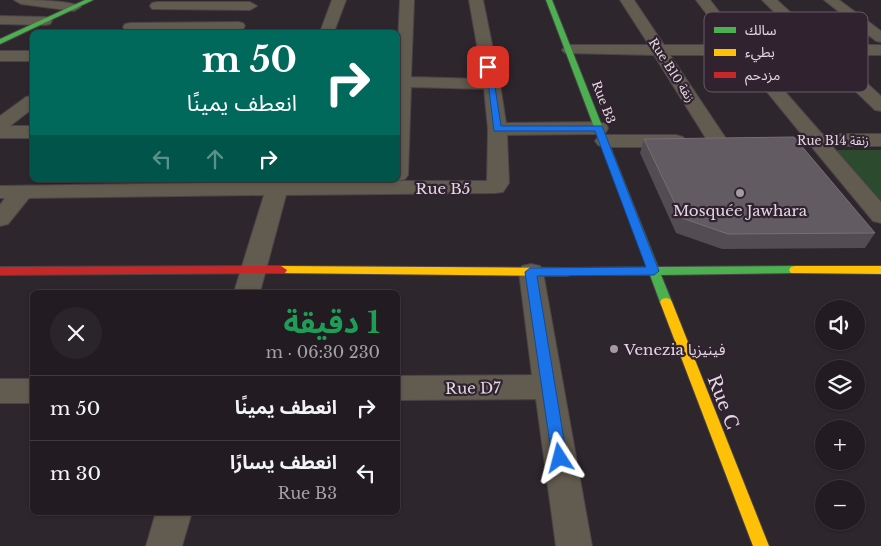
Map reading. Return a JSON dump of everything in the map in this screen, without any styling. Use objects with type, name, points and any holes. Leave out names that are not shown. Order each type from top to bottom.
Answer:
[{"type":"main road","points":[[0,42],[45,21],[66,4],[90,0]]},
{"type":"main road","name":"Rue B3","points":[[549,0],[570,50],[654,271]]},
{"type":"main road","points":[[0,271],[251,281],[530,272],[881,270]]},
{"type":"main road","name":"Rue C","points":[[654,271],[761,546]]},
{"type":"street","points":[[21,0],[66,4]]},
{"type":"street","points":[[328,30],[339,0]]},
{"type":"street","points":[[400,102],[408,0]]},
{"type":"street","points":[[476,0],[492,84],[497,129],[602,135]]},
{"type":"street","name":"Rue B10 زنقة","points":[[602,135],[726,140],[660,51],[627,0]]},
{"type":"street","points":[[703,0],[712,12]]},
{"type":"street","points":[[769,0],[781,12]]},
{"type":"street","points":[[831,0],[847,12]]},
{"type":"street","points":[[126,30],[161,3],[253,3]]},
{"type":"street","points":[[126,30],[236,29],[253,3]]},
{"type":"street","points":[[0,20],[45,21]]},
{"type":"street","points":[[868,28],[881,38]]},
{"type":"street","points":[[570,50],[704,50]]},
{"type":"street","points":[[868,50],[881,50]]},
{"type":"street","points":[[0,56],[30,56]]},
{"type":"street","points":[[401,76],[492,84]]},
{"type":"street","points":[[777,92],[881,216]]},
{"type":"street","points":[[866,92],[881,106]]},
{"type":"street","points":[[0,125],[30,102]]},
{"type":"street","name":"Rue B5","points":[[400,181],[495,187],[498,183],[497,129]]},
{"type":"street","points":[[0,132],[30,132]]},
{"type":"street","name":"Rue B14 زنقة","points":[[789,140],[881,140]]},
{"type":"street","name":"Rue B5","points":[[0,192],[139,185],[278,185],[367,182]]},
{"type":"street","points":[[251,281],[278,185]]},
{"type":"street","points":[[0,218],[22,192]]},
{"type":"street","points":[[530,272],[574,546]]},
{"type":"street","name":"Rue D7","points":[[400,388],[548,387]]},
{"type":"street","points":[[0,391],[30,391]]},
{"type":"street","points":[[164,546],[173,515]]},
{"type":"green space","points":[[832,150],[881,150],[881,207]]},
{"type":"building","name":"Mosquée Jawhara","points":[[794,137],[875,233],[728,234],[682,218],[644,139]]},
{"type":"traffic: fast","points":[[0,42],[90,0]]},
{"type":"traffic: fast","points":[[549,0],[666,302]]},
{"type":"traffic: fast","points":[[568,272],[795,270]]},
{"type":"traffic: slow","points":[[281,270],[568,272]]},
{"type":"traffic: slow","points":[[795,270],[881,270]]},
{"type":"traffic: slow","points":[[666,302],[761,546]]},
{"type":"traffic: jam","points":[[0,271],[281,270]]},
{"type":"place","name":"Mosquée Jawhara","points":[[740,193]]},
{"type":"place","name":"Venezia فينيزيا","points":[[614,349]]},
{"type":"route","points":[[488,67],[492,84],[497,129],[598,128],[654,271],[530,272],[560,458]]}]
